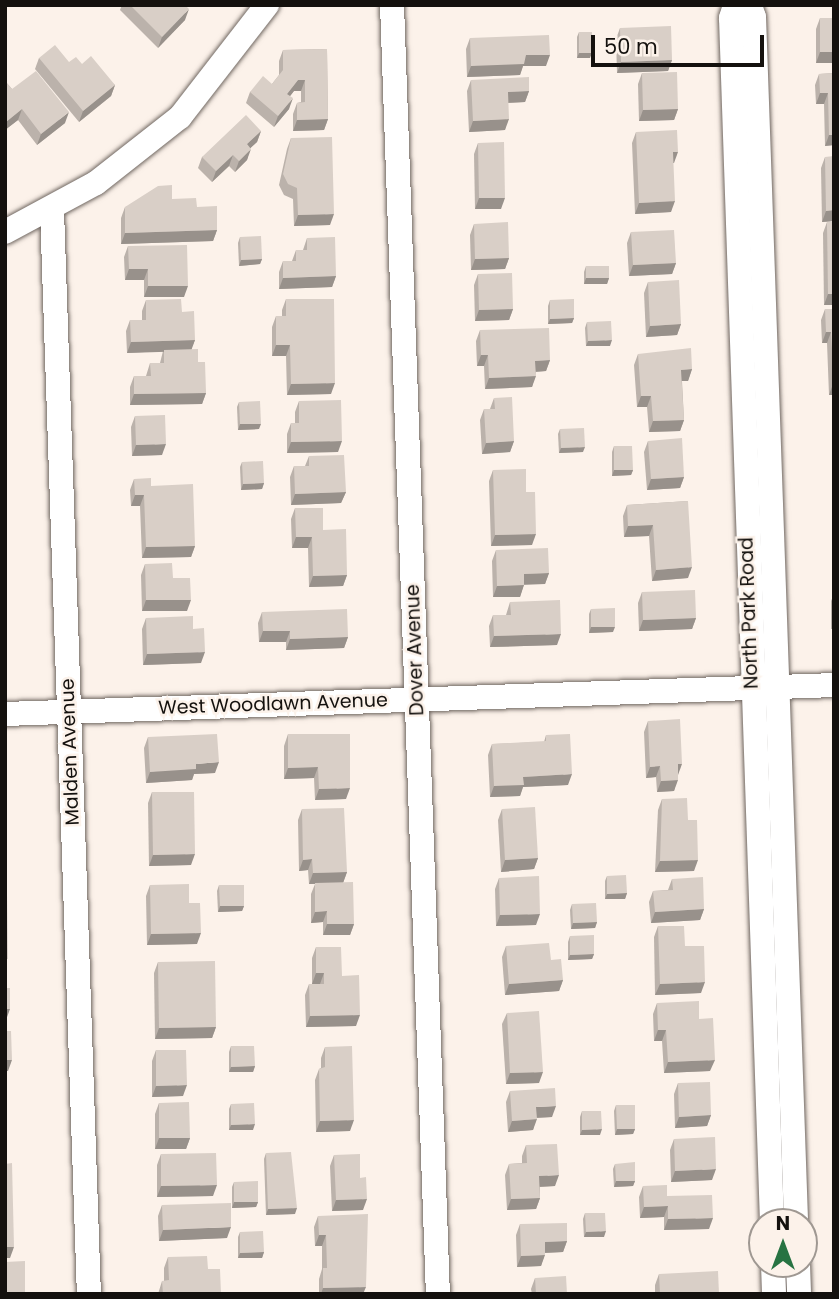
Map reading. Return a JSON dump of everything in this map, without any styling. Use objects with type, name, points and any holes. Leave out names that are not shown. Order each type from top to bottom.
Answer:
[{"type":"street","points":[[5,232],[52,210],[137,154],[180,117],[267,5]]},
{"type":"street","name":"Dover Avenue","points":[[392,5],[438,1294]]},
{"type":"street","name":"North Park Road","points":[[735,5],[731,18],[751,687],[771,1208]]},
{"type":"street","name":"North Park Road","points":[[750,5],[754,17],[796,1208]]},
{"type":"street","name":"Malden Avenue","points":[[52,210],[89,1294]]},
{"type":"street","points":[[741,335],[765,335]]},
{"type":"street","name":"West Woodlawn Avenue","points":[[5,714],[834,684]]},
{"type":"building","points":[[130,5],[185,5],[189,9],[162,37]]},
{"type":"building","points":[[820,18],[834,18],[834,52],[820,52]]},
{"type":"building","points":[[671,26],[672,60],[621,62],[620,28]]},
{"type":"building","points":[[579,32],[592,32],[592,53],[579,53]]},
{"type":"building","points":[[549,35],[550,55],[526,55],[524,64],[471,66],[470,38]]},
{"type":"building","points":[[55,45],[69,62],[76,57],[82,64],[91,56],[115,85],[83,111],[39,58]]},
{"type":"building","points":[[327,49],[328,119],[297,120],[297,103],[305,102],[305,80],[298,80],[287,94],[293,98],[278,116],[250,92],[263,76],[272,84],[283,70],[283,50]]},
{"type":"building","points":[[36,71],[69,112],[41,134],[22,109],[5,121],[5,81],[12,89]]},
{"type":"building","points":[[677,72],[678,109],[643,110],[642,73]]},
{"type":"building","points":[[834,73],[834,135],[829,135],[828,93],[820,93],[819,74]]},
{"type":"building","points":[[529,77],[529,91],[508,92],[509,119],[473,121],[471,80]]},
{"type":"building","points":[[246,115],[261,131],[247,144],[251,149],[239,161],[233,155],[216,171],[202,157]]},
{"type":"building","points":[[677,130],[678,152],[673,152],[675,201],[639,203],[636,132]]},
{"type":"building","points":[[332,137],[334,214],[298,215],[297,188],[288,184],[283,174],[291,138]]},
{"type":"building","points":[[504,142],[505,198],[479,198],[478,143]]},
{"type":"building","points":[[834,156],[834,210],[826,211],[825,157]]},
{"type":"building","points":[[172,185],[172,199],[196,198],[197,207],[217,206],[217,230],[125,233],[125,207],[158,186]]},
{"type":"building","points":[[508,222],[509,258],[475,259],[474,224]]},
{"type":"building","points":[[827,222],[834,222],[834,294],[828,294]]},
{"type":"building","points":[[674,230],[676,263],[633,265],[631,232]]},
{"type":"building","points":[[261,236],[262,259],[241,260],[240,237]]},
{"type":"building","points":[[335,237],[336,276],[283,278],[283,261],[296,261],[296,250],[307,250],[307,238]]},
{"type":"building","points":[[187,245],[188,286],[148,286],[148,269],[129,269],[128,246]]},
{"type":"building","points":[[586,266],[609,266],[609,278],[586,278]]},
{"type":"building","points":[[512,273],[513,309],[479,310],[478,274]]},
{"type":"building","points":[[679,280],[681,324],[650,326],[648,282]]},
{"type":"building","points":[[181,299],[182,312],[194,311],[195,340],[131,342],[130,320],[146,320],[146,300]]},
{"type":"building","points":[[286,299],[334,299],[335,383],[291,384],[290,345],[276,345],[276,316],[286,316]]},
{"type":"building","points":[[574,299],[574,318],[550,319],[550,300]]},
{"type":"building","points":[[825,309],[834,309],[834,384],[831,332],[826,332]]},
{"type":"building","points":[[611,321],[612,340],[588,341],[587,322]]},
{"type":"building","points":[[549,328],[550,360],[535,361],[536,376],[489,378],[488,355],[481,355],[480,330]]},
{"type":"building","points":[[691,348],[692,369],[681,370],[684,420],[653,421],[651,396],[641,396],[638,354]]},
{"type":"building","points":[[198,349],[198,362],[205,362],[206,393],[134,394],[134,376],[151,376],[150,363],[164,363],[164,350]]},
{"type":"building","points":[[512,397],[514,441],[486,443],[484,409],[495,409],[494,398]]},
{"type":"building","points":[[341,400],[342,441],[291,442],[291,423],[299,423],[299,401]]},
{"type":"building","points":[[260,401],[261,424],[240,424],[239,402]]},
{"type":"building","points":[[165,415],[166,444],[136,445],[135,416]]},
{"type":"building","points":[[584,428],[585,447],[561,448],[560,429]]},
{"type":"building","points":[[682,438],[684,477],[651,479],[648,441]]},
{"type":"building","points":[[614,446],[632,446],[633,470],[614,470]]},
{"type":"building","points":[[344,455],[346,492],[295,494],[294,466],[309,466],[309,456]]},
{"type":"building","points":[[263,461],[264,483],[243,484],[242,462]]},
{"type":"building","points":[[526,469],[526,492],[535,492],[536,534],[495,535],[493,470]]},
{"type":"building","points":[[151,478],[151,486],[193,484],[195,546],[146,547],[144,495],[135,495],[134,479]]},
{"type":"building","points":[[688,501],[692,567],[656,570],[653,525],[628,526],[627,505]]},
{"type":"building","points":[[295,508],[323,508],[323,530],[346,529],[347,575],[313,576],[312,537],[296,537]]},
{"type":"building","points":[[548,548],[549,573],[524,574],[524,585],[497,586],[496,550]]},
{"type":"building","points":[[172,563],[173,578],[190,578],[191,600],[146,600],[145,564]]},
{"type":"building","points":[[695,590],[696,618],[643,620],[642,592]]},
{"type":"building","points":[[560,600],[561,634],[494,636],[493,615],[511,615],[510,602]]},
{"type":"building","points":[[615,608],[615,627],[591,627],[591,609]]},
{"type":"building","points":[[347,609],[348,637],[290,639],[290,631],[263,631],[262,612]]},
{"type":"building","points":[[193,616],[193,629],[204,628],[205,652],[147,654],[146,618]]},
{"type":"building","points":[[680,719],[682,764],[678,764],[678,780],[661,781],[660,766],[650,767],[648,721]]},
{"type":"building","points":[[217,734],[219,762],[196,764],[196,769],[150,772],[148,737]]},
{"type":"building","points":[[288,734],[350,734],[350,788],[319,789],[318,767],[288,768]]},
{"type":"building","points":[[570,734],[572,774],[523,777],[524,785],[494,786],[492,744],[546,741],[546,735]]},
{"type":"building","points":[[152,792],[194,792],[195,854],[153,855]]},
{"type":"building","points":[[687,798],[688,820],[697,820],[698,860],[660,861],[662,799]]},
{"type":"building","points":[[535,807],[538,858],[505,860],[502,809]]},
{"type":"building","points":[[344,808],[347,872],[313,873],[312,859],[303,860],[302,809]]},
{"type":"building","points":[[626,875],[627,893],[607,894],[607,876]]},
{"type":"building","points":[[539,876],[540,914],[500,915],[499,878]]},
{"type":"building","points":[[703,877],[704,909],[655,912],[653,891],[673,890],[672,879]]},
{"type":"building","points":[[353,882],[354,924],[327,924],[327,911],[315,912],[315,883]]},
{"type":"building","points":[[189,884],[189,903],[200,903],[201,933],[151,934],[150,885]]},
{"type":"building","points":[[219,885],[244,885],[244,906],[220,906]]},
{"type":"building","points":[[7,895],[8,959],[5,959]]},
{"type":"building","points":[[596,903],[597,922],[573,923],[572,904]]},
{"type":"building","points":[[658,926],[684,926],[685,946],[704,946],[705,982],[660,984]]},
{"type":"building","points":[[594,935],[594,954],[570,955],[570,936]]},
{"type":"building","points":[[549,943],[551,960],[561,959],[563,980],[509,984],[506,946]]},
{"type":"building","points":[[316,947],[341,947],[342,976],[359,975],[360,1015],[310,1016],[309,984],[324,984],[324,973],[316,973]]},
{"type":"building","points":[[215,961],[216,1027],[159,1028],[158,962]]},
{"type":"building","points":[[5,988],[10,988],[10,1009],[5,1009]]},
{"type":"building","points":[[699,1001],[699,1019],[713,1018],[715,1060],[668,1062],[666,1030],[658,1030],[657,1003]]},
{"type":"building","points":[[539,1011],[543,1072],[510,1073],[507,1013]]},
{"type":"building","points":[[5,1031],[11,1031],[12,1060],[5,1060]]},
{"type":"building","points":[[231,1046],[254,1046],[255,1066],[231,1067]]},
{"type":"building","points":[[352,1046],[354,1120],[320,1121],[319,1069],[325,1067],[325,1047]]},
{"type":"building","points":[[156,1050],[186,1050],[187,1085],[156,1086]]},
{"type":"building","points":[[710,1082],[711,1115],[679,1117],[678,1083]]},
{"type":"building","points":[[555,1088],[556,1106],[536,1107],[537,1119],[512,1121],[510,1091]]},
{"type":"building","points":[[189,1102],[190,1138],[159,1138],[159,1103]]},
{"type":"building","points":[[254,1103],[255,1124],[231,1125],[231,1104]]},
{"type":"building","points":[[616,1105],[635,1105],[635,1129],[617,1129]]},
{"type":"building","points":[[6,1106],[7,1146],[5,1146]]},
{"type":"building","points":[[582,1111],[601,1111],[602,1129],[582,1130]]},
{"type":"building","points":[[715,1137],[716,1169],[675,1171],[674,1139]]},
{"type":"building","points":[[557,1144],[559,1175],[539,1176],[540,1198],[511,1199],[509,1164],[527,1163],[526,1145]]},
{"type":"building","points":[[291,1152],[297,1208],[268,1209],[266,1153]]},
{"type":"building","points":[[216,1153],[217,1185],[161,1186],[161,1154]]},
{"type":"building","points":[[360,1154],[360,1178],[366,1177],[367,1199],[336,1200],[334,1155]]},
{"type":"building","points":[[635,1162],[635,1181],[616,1181],[615,1164]]},
{"type":"building","points":[[12,1163],[14,1247],[5,1247],[5,1164]]},
{"type":"building","points":[[258,1181],[258,1202],[234,1202],[234,1182]]},
{"type":"building","points":[[667,1185],[667,1196],[712,1195],[713,1218],[668,1219],[668,1206],[644,1207],[643,1186]]},
{"type":"building","points":[[231,1203],[231,1227],[163,1230],[162,1205]]},
{"type":"building","points":[[585,1213],[605,1213],[606,1231],[586,1232]]},
{"type":"building","points":[[368,1214],[366,1287],[323,1288],[323,1268],[327,1268],[326,1235],[319,1235],[318,1216]]},
{"type":"building","points":[[567,1223],[567,1241],[545,1242],[545,1255],[521,1256],[520,1224]]},
{"type":"building","points":[[263,1231],[264,1252],[240,1253],[240,1232]]},
{"type":"building","points":[[207,1256],[208,1269],[220,1269],[221,1294],[163,1294],[162,1281],[169,1280],[168,1257]]},
{"type":"building","points":[[25,1261],[25,1294],[5,1294],[5,1262]]},
{"type":"building","points":[[718,1271],[719,1294],[660,1294],[659,1274]]},
{"type":"building","points":[[566,1276],[567,1294],[536,1294],[535,1278]]}]
